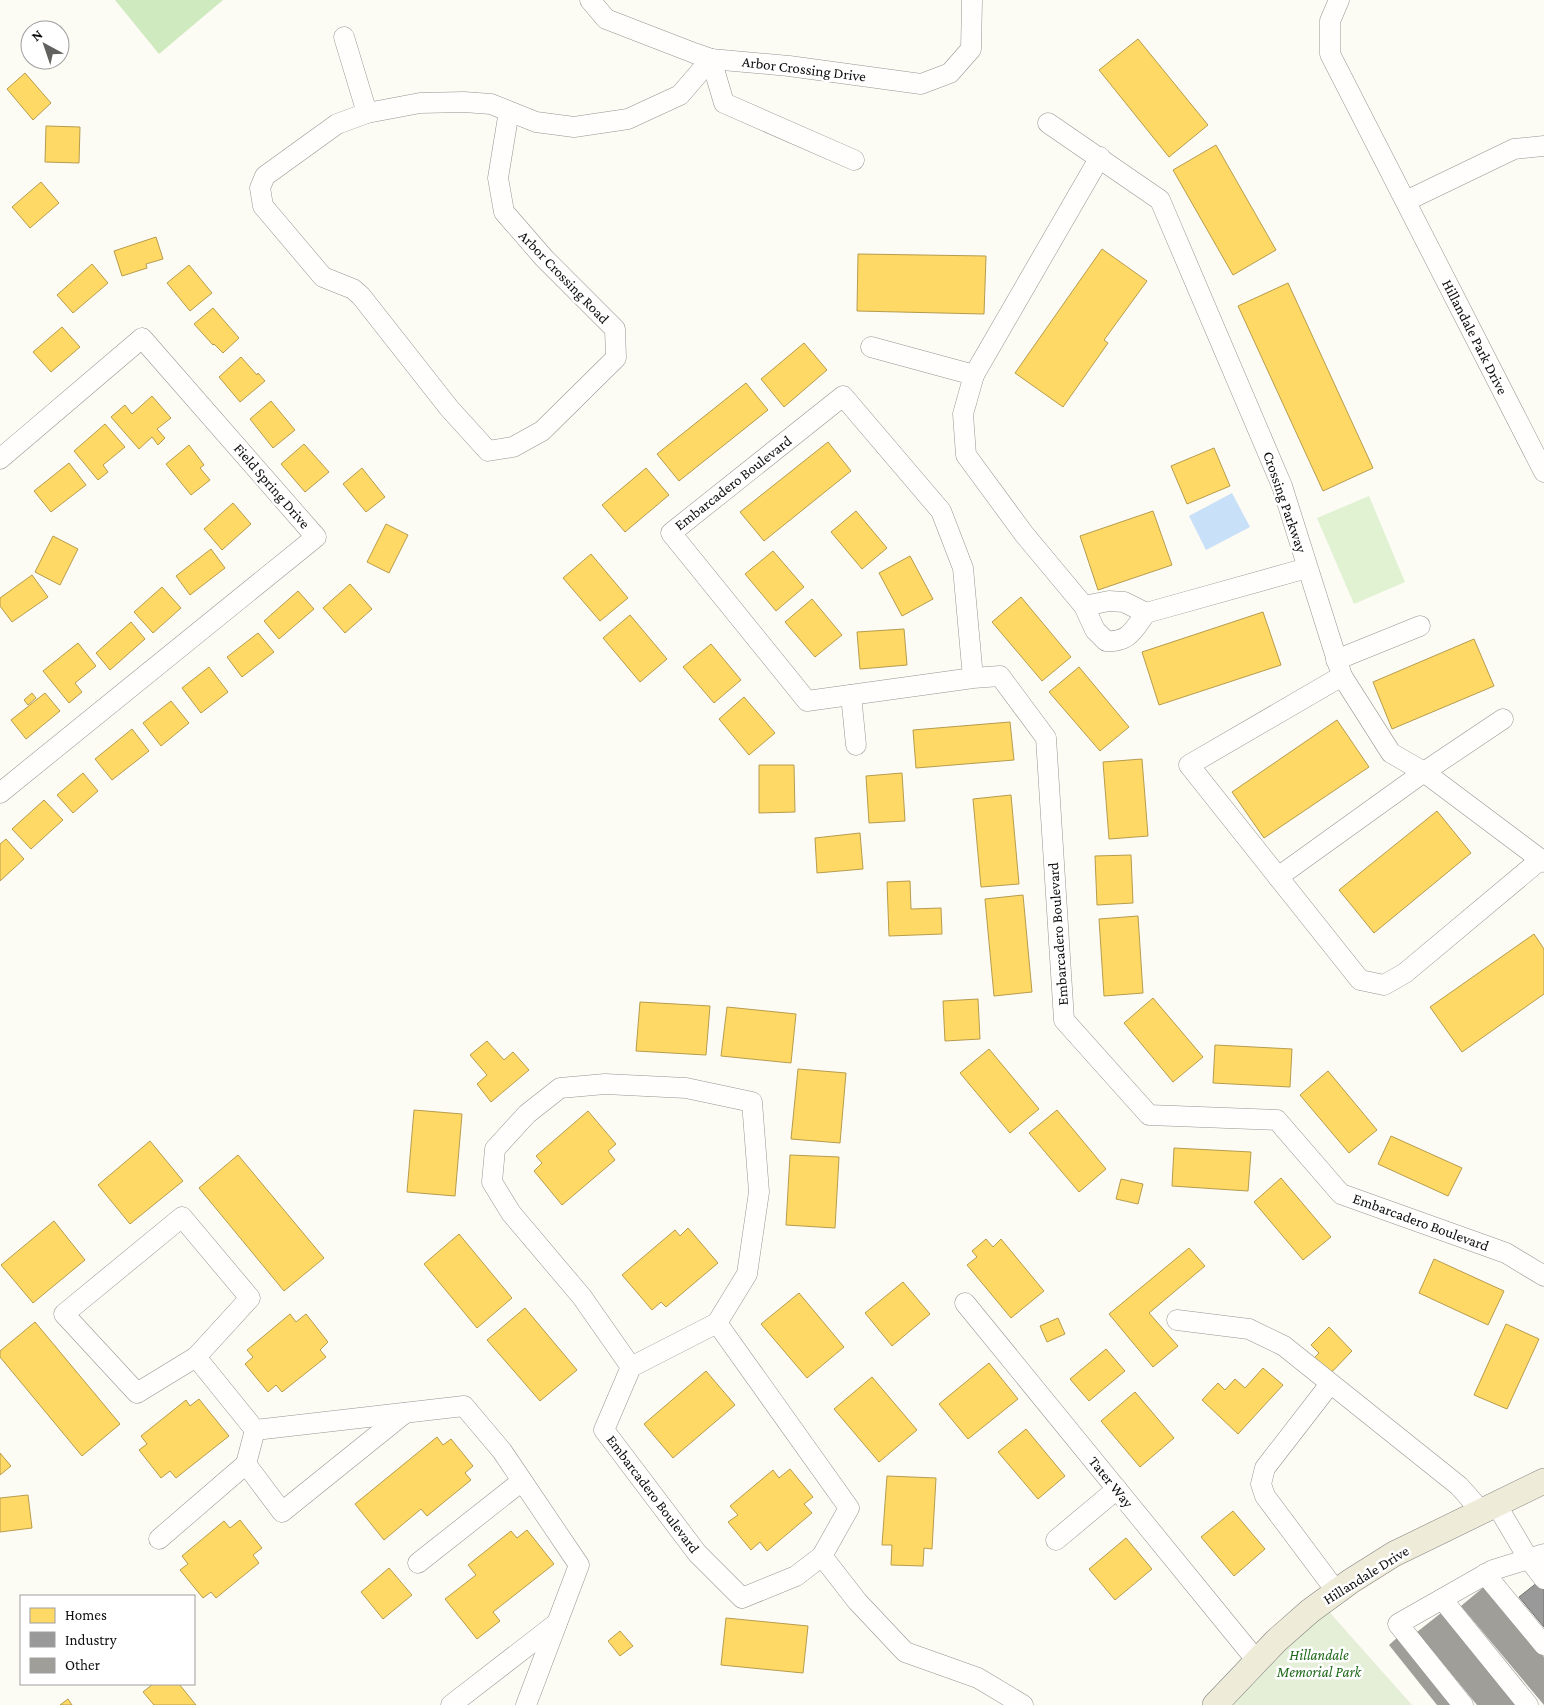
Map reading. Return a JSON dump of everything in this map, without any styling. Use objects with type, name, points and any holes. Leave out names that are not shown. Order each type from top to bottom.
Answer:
[{"type":"main road","name":"Hillandale Drive","points":[[1215,1705],[1276,1641],[1336,1591],[1394,1554],[1544,1481]]},
{"type":"street","name":"Arbor Crossing Drive","points":[[590,0],[606,19],[711,59],[789,66],[921,84],[950,73],[971,49],[972,0]]},
{"type":"street","name":"Hillandale Park Drive","points":[[1339,0],[1330,21],[1330,54],[1544,472]]},
{"type":"street","points":[[344,37],[368,113]]},
{"type":"street","points":[[509,111],[536,122],[574,127],[628,119],[680,95],[711,59]]},
{"type":"street","points":[[711,59],[724,103],[854,160]]},
{"type":"street","name":"Arbor Crossing Road","points":[[464,102],[491,104],[509,111],[498,178],[504,212],[544,258],[615,329],[616,358],[542,431],[513,447],[488,451],[449,408],[361,296],[353,289],[323,277],[262,206],[260,188],[265,176],[337,124],[368,113],[420,103],[464,102]]},
{"type":"street","name":"Crossing Parkway","points":[[1048,123],[1160,200],[1282,486],[1339,668],[1391,754],[1424,772],[1542,861]]},
{"type":"street","points":[[1406,201],[1514,149],[1544,146]]},
{"type":"street","points":[[1100,157],[974,375],[963,414],[966,455],[1024,534],[1084,606],[1095,630],[1106,641],[1116,642],[1128,636],[1146,613],[1307,568]]},
{"type":"street","name":"Field Spring Drive","points":[[0,459],[142,338],[316,537],[0,793]]},
{"type":"street","points":[[871,347],[974,375]]},
{"type":"street","name":"Embarcadero Boulevard","points":[[973,678],[963,568],[941,511],[844,396],[671,533],[807,701],[1000,676],[1046,738],[1064,1020],[1149,1115],[1277,1120],[1341,1194],[1506,1253],[1544,1276]]},
{"type":"street","points":[[1084,606],[1110,601],[1124,602],[1146,613]]},
{"type":"street","points":[[1420,626],[1339,668],[1188,765],[1360,980],[1384,985],[1405,973],[1542,861]]},
{"type":"street","points":[[851,695],[856,745]]},
{"type":"street","points":[[1278,877],[1424,772],[1502,720]]},
{"type":"street","points":[[606,1084],[686,1088],[752,1102],[759,1192],[747,1274],[717,1323],[631,1367],[582,1297],[511,1213],[492,1182],[495,1149],[527,1114],[560,1088],[606,1084]]},
{"type":"street","points":[[182,1217],[250,1298],[196,1357],[137,1394],[64,1314],[182,1217]]},
{"type":"street","name":"Tater Way","points":[[965,1303],[1257,1661]]},
{"type":"street","points":[[1177,1320],[1249,1329],[1284,1346],[1489,1508],[1536,1556],[1544,1579]]},
{"type":"street","name":"Embarcadero Boulevard","points":[[631,1367],[604,1430],[697,1553],[742,1598],[796,1576],[822,1556],[849,1508],[717,1323]]},
{"type":"street","points":[[196,1357],[255,1430]]},
{"type":"street","points":[[1330,1384],[1265,1468],[1261,1484],[1265,1496],[1336,1591]]},
{"type":"street","points":[[255,1430],[464,1406],[502,1451],[579,1565],[526,1705]]},
{"type":"street","points":[[246,1464],[282,1512],[405,1413]]},
{"type":"street","points":[[159,1539],[246,1464],[255,1430]]},
{"type":"street","points":[[418,1563],[522,1481]]},
{"type":"street","points":[[1056,1540],[1117,1490]]},
{"type":"street","points":[[822,1556],[857,1601],[905,1652],[978,1678],[1023,1705]]},
{"type":"street","points":[[1463,1705],[1398,1624],[1493,1570],[1536,1556]]},
{"type":"street","points":[[1485,1574],[1544,1646]]},
{"type":"street","points":[[1442,1598],[1528,1705]]},
{"type":"street","points":[[451,1705],[557,1623]]},
{"type":"green space","points":[[115,0],[223,0],[159,54]]},
{"type":"green space","points":[[1369,496],[1405,582],[1354,604],[1317,518]]},
{"type":"green space","name":"Hillandale Memorial Park","points":[[1323,1605],[1412,1705],[1212,1705]]},
{"type":"water","points":[[1232,493],[1250,527],[1206,550],[1189,516]]},
{"type":"building: Homes","points":[[1138,39],[1208,125],[1169,157],[1099,70]]},
{"type":"building: Homes","points":[[25,73],[51,103],[33,120],[7,89]]},
{"type":"building: Homes","points":[[46,126],[80,127],[79,163],[45,162]]},
{"type":"building: Homes","points":[[1216,145],[1276,250],[1233,275],[1173,170]]},
{"type":"building: Homes","points":[[41,182],[59,203],[30,228],[12,207]]},
{"type":"building: Homes","points":[[156,237],[163,259],[146,264],[147,268],[122,276],[114,251]]},
{"type":"building: Homes","points":[[1102,249],[1147,281],[1104,340],[1108,343],[1063,407],[1015,373]]},
{"type":"building: Homes","points":[[858,254],[986,256],[984,314],[857,311]]},
{"type":"building: Homes","points":[[92,264],[108,283],[73,313],[57,295]]},
{"type":"building: Homes","points":[[189,265],[212,293],[190,311],[167,283]]},
{"type":"building: Homes","points":[[1288,283],[1373,468],[1323,491],[1238,306]]},
{"type":"building: Homes","points":[[213,308],[239,338],[223,353],[194,324]]},
{"type":"building: Homes","points":[[62,327],[80,347],[51,372],[33,352]]},
{"type":"building: Homes","points":[[804,343],[827,370],[784,407],[761,379]]},
{"type":"building: Homes","points":[[241,357],[265,381],[240,402],[219,377]]},
{"type":"building: Homes","points":[[746,383],[768,410],[679,481],[657,454]]},
{"type":"building: Homes","points":[[152,396],[171,418],[157,429],[165,438],[158,445],[152,437],[139,449],[111,417],[125,405],[132,414]]},
{"type":"building: Homes","points":[[271,401],[295,430],[273,448],[250,419]]},
{"type":"building: Homes","points":[[105,424],[125,447],[103,465],[108,472],[98,480],[74,451]]},
{"type":"building: Homes","points":[[828,442],[851,471],[764,541],[740,512]]},
{"type":"building: Homes","points":[[304,444],[329,472],[305,492],[281,464]]},
{"type":"building: Homes","points":[[189,445],[204,465],[200,468],[210,480],[191,495],[166,464]]},
{"type":"building: Homes","points":[[1214,448],[1230,486],[1187,504],[1171,466]]},
{"type":"building: Homes","points":[[69,463],[86,485],[51,512],[34,491]]},
{"type":"building: Homes","points":[[362,468],[385,497],[366,512],[343,484]]},
{"type":"building: Homes","points":[[646,468],[669,495],[625,532],[602,505]]},
{"type":"building: Homes","points":[[233,503],[251,524],[222,550],[204,529]]},
{"type":"building: Homes","points":[[856,511],[887,548],[862,569],[831,532]]},
{"type":"building: Homes","points":[[1153,511],[1172,565],[1098,590],[1080,536]]},
{"type":"building: Homes","points":[[386,524],[408,535],[389,573],[367,562]]},
{"type":"building: Homes","points":[[53,536],[78,549],[60,585],[35,572]]},
{"type":"building: Homes","points":[[211,549],[225,568],[190,595],[176,576]]},
{"type":"building: Homes","points":[[773,551],[804,587],[776,611],[745,574]]},
{"type":"building: Homes","points":[[591,554],[628,598],[600,621],[563,578]]},
{"type":"building: Homes","points":[[910,556],[933,599],[902,616],[879,573]]},
{"type":"building: Homes","points":[[32,575],[48,597],[12,622],[0,606],[0,598]]},
{"type":"building: Homes","points":[[350,584],[372,609],[345,633],[323,608]]},
{"type":"building: Homes","points":[[162,587],[181,608],[153,633],[134,612]]},
{"type":"building: Homes","points":[[298,591],[314,609],[279,639],[264,621]]},
{"type":"building: Homes","points":[[1021,597],[1071,657],[1042,681],[992,622]]},
{"type":"building: Homes","points":[[812,599],[842,635],[815,657],[785,622]]},
{"type":"building: Homes","points":[[1263,612],[1281,665],[1159,705],[1142,652]]},
{"type":"building: Homes","points":[[630,615],[667,659],[640,682],[603,638]]},
{"type":"building: Homes","points":[[131,622],[145,639],[110,670],[96,653]]},
{"type":"building: Homes","points":[[904,629],[907,665],[860,669],[857,632]]},
{"type":"building: Homes","points":[[258,633],[274,652],[242,677],[227,657]]},
{"type":"building: Homes","points":[[1474,639],[1494,686],[1392,729],[1373,682]]},
{"type":"building: Homes","points":[[78,643],[96,666],[75,683],[82,692],[69,703],[43,671]]},
{"type":"building: Homes","points":[[711,644],[741,680],[714,703],[683,667]]},
{"type":"building: Homes","points":[[209,667],[228,692],[201,713],[182,688]]},
{"type":"building: Homes","points":[[1079,667],[1129,727],[1100,751],[1049,692]]},
{"type":"building: Homes","points":[[32,693],[36,698],[28,705],[24,700]]},
{"type":"building: Homes","points":[[45,693],[60,711],[26,739],[11,720]]},
{"type":"building: Homes","points":[[744,697],[775,733],[749,755],[719,719]]},
{"type":"building: Homes","points":[[171,701],[189,723],[161,746],[143,723]]},
{"type":"building: Homes","points":[[1337,720],[1369,767],[1264,838],[1232,792]]},
{"type":"building: Homes","points":[[1010,722],[1014,760],[916,768],[913,730]]},
{"type":"building: Homes","points":[[132,729],[149,751],[112,780],[95,759]]},
{"type":"building: Homes","points":[[1142,759],[1148,836],[1109,839],[1103,762]]},
{"type":"building: Homes","points":[[759,765],[794,765],[795,812],[759,813]]},
{"type":"building: Homes","points":[[83,773],[98,791],[73,813],[57,795]]},
{"type":"building: Homes","points":[[902,773],[905,821],[869,823],[866,776]]},
{"type":"building: Homes","points":[[1011,795],[1019,884],[981,887],[973,799]]},
{"type":"building: Homes","points":[[44,800],[63,820],[31,849],[12,829]]},
{"type":"building: Homes","points":[[1437,811],[1471,853],[1374,933],[1339,890]]},
{"type":"building: Homes","points":[[860,833],[863,869],[817,873],[815,838]]},
{"type":"building: Homes","points":[[6,839],[24,859],[0,881],[0,844]]},
{"type":"building: Homes","points":[[1131,855],[1133,903],[1097,905],[1095,856]]},
{"type":"building: Homes","points":[[910,881],[911,909],[941,908],[942,934],[889,936],[887,882]]},
{"type":"building: Homes","points":[[1023,895],[1032,992],[994,996],[985,899]]},
{"type":"building: Homes","points":[[1138,916],[1143,993],[1104,996],[1099,919]]},
{"type":"building: Homes","points":[[1534,934],[1544,949],[1544,994],[1462,1052],[1430,1007]]},
{"type":"building: Homes","points":[[1153,998],[1203,1057],[1173,1082],[1124,1023]]},
{"type":"building: Homes","points":[[978,999],[980,1039],[945,1041],[943,1001]]},
{"type":"building: Homes","points":[[640,1002],[710,1006],[706,1055],[636,1051]]},
{"type":"building: Homes","points":[[727,1007],[796,1014],[791,1063],[721,1056]]},
{"type":"building: Homes","points":[[487,1041],[504,1060],[513,1052],[529,1070],[491,1102],[477,1084],[487,1075],[470,1055]]},
{"type":"building: Homes","points":[[1215,1045],[1292,1049],[1290,1087],[1213,1083]]},
{"type":"building: Homes","points":[[989,1049],[1039,1109],[1010,1133],[960,1073]]},
{"type":"building: Homes","points":[[798,1069],[846,1073],[840,1143],[791,1139]]},
{"type":"building: Homes","points":[[1328,1071],[1377,1130],[1349,1153],[1300,1095]]},
{"type":"building: Homes","points":[[414,1110],[462,1114],[455,1196],[407,1192]]},
{"type":"building: Homes","points":[[1057,1110],[1106,1169],[1079,1192],[1029,1133]]},
{"type":"building: Homes","points":[[588,1111],[616,1144],[608,1151],[615,1160],[562,1205],[534,1171],[542,1163],[536,1156]]},
{"type":"building: Homes","points":[[1391,1136],[1462,1168],[1448,1196],[1378,1164]]},
{"type":"building: Homes","points":[[150,1141],[183,1181],[130,1224],[98,1185]]},
{"type":"building: Homes","points":[[1174,1148],[1251,1152],[1248,1191],[1172,1186]]},
{"type":"building: Homes","points":[[238,1155],[324,1258],[284,1291],[199,1188]]},
{"type":"building: Homes","points":[[790,1155],[839,1157],[835,1228],[786,1225]]},
{"type":"building: Homes","points":[[1281,1178],[1331,1237],[1303,1260],[1254,1202]]},
{"type":"building: Homes","points":[[1121,1179],[1143,1184],[1138,1204],[1116,1199]]},
{"type":"building: Homes","points":[[54,1221],[85,1260],[33,1303],[1,1265]]},
{"type":"building: Homes","points":[[688,1228],[718,1263],[666,1307],[661,1302],[652,1310],[622,1275],[675,1230],[680,1236]]},
{"type":"building: Homes","points":[[459,1234],[512,1298],[477,1328],[424,1264]]},
{"type":"building: Homes","points":[[986,1239],[993,1247],[1001,1239],[1044,1291],[1011,1318],[967,1265],[977,1257],[972,1251]]},
{"type":"building: Homes","points":[[1189,1248],[1205,1266],[1149,1313],[1178,1346],[1153,1367],[1109,1314]]},
{"type":"building: Homes","points":[[1434,1259],[1504,1291],[1488,1325],[1419,1293]]},
{"type":"building: Homes","points":[[903,1282],[930,1314],[892,1346],[865,1313]]},
{"type":"building: Homes","points":[[799,1293],[844,1347],[807,1378],[761,1324]]},
{"type":"building: Homes","points":[[525,1308],[577,1370],[540,1401],[487,1340]]},
{"type":"building: Homes","points":[[290,1314],[296,1322],[306,1314],[328,1342],[320,1350],[326,1357],[282,1392],[276,1385],[268,1392],[245,1364],[253,1357],[247,1350]]},
{"type":"building: Homes","points":[[1058,1318],[1065,1334],[1047,1342],[1040,1326]]},
{"type":"building: Homes","points":[[35,1322],[120,1424],[82,1456],[0,1357],[0,1351]]},
{"type":"building: Homes","points":[[1506,1324],[1539,1339],[1507,1409],[1474,1395]]},
{"type":"building: Homes","points":[[1329,1327],[1352,1351],[1327,1377],[1311,1361],[1319,1353],[1311,1345]]},
{"type":"building: Homes","points":[[1106,1349],[1125,1371],[1089,1401],[1070,1379]]},
{"type":"building: Homes","points":[[989,1363],[1018,1399],[968,1439],[939,1404]]},
{"type":"building: Homes","points":[[1263,1368],[1283,1385],[1238,1434],[1202,1400],[1218,1383],[1225,1390],[1235,1379],[1245,1388]]},
{"type":"building: Homes","points":[[706,1371],[735,1405],[673,1458],[644,1424]]},
{"type":"building: Homes","points":[[872,1377],[917,1430],[879,1462],[834,1409]]},
{"type":"building: Homes","points":[[1135,1392],[1174,1438],[1140,1467],[1101,1421]]},
{"type":"building: Homes","points":[[199,1399],[229,1436],[176,1478],[170,1471],[161,1478],[139,1450],[147,1444],[141,1436],[186,1400],[190,1406]]},
{"type":"building: Homes","points":[[1026,1429],[1065,1476],[1038,1499],[998,1452]]},
{"type":"building: Homes","points":[[437,1437],[443,1445],[451,1439],[473,1466],[465,1473],[471,1480],[427,1516],[421,1509],[384,1540],[355,1504]]},
{"type":"building: Homes","points":[[0,1453],[11,1466],[0,1475]]},
{"type":"building: Homes","points":[[790,1469],[813,1497],[804,1504],[812,1513],[767,1551],[760,1542],[751,1550],[728,1522],[738,1515],[730,1506],[773,1470],[779,1478]]},
{"type":"building: Homes","points":[[887,1476],[936,1478],[932,1549],[924,1548],[923,1566],[891,1565],[892,1545],[882,1545]]},
{"type":"building: Homes","points":[[28,1495],[32,1528],[0,1532],[0,1498]]},
{"type":"building: Homes","points":[[1233,1511],[1265,1549],[1234,1576],[1201,1537]]},
{"type":"building: Homes","points":[[240,1520],[262,1548],[253,1555],[259,1563],[216,1598],[211,1592],[203,1598],[180,1570],[188,1564],[182,1556],[224,1521],[230,1528]]},
{"type":"building: Homes","points":[[527,1530],[554,1564],[493,1612],[500,1621],[477,1639],[445,1599],[476,1575],[468,1565],[511,1531],[517,1538]]},
{"type":"building: Homes","points":[[1126,1538],[1152,1569],[1115,1600],[1089,1569]]},
{"type":"building: Homes","points":[[389,1568],[412,1595],[383,1619],[361,1592]]},
{"type":"building: Homes","points":[[726,1618],[808,1626],[803,1673],[721,1665]]},
{"type":"building: Homes","points":[[620,1631],[633,1646],[620,1656],[608,1641]]},
{"type":"building: Homes","points":[[152,1685],[180,1685],[196,1705],[154,1705],[143,1692]]},
{"type":"building: Homes","points":[[68,1699],[72,1705],[60,1705]]},
{"type":"building: Industry","points":[[1538,1582],[1544,1589],[1544,1627],[1519,1597]]},
{"type":"building: Other","points":[[1485,1586],[1544,1657],[1544,1705],[1461,1606]]},
{"type":"building: Other","points":[[1441,1613],[1518,1705],[1477,1705],[1417,1632]]},
{"type":"building: Other","points":[[1398,1637],[1454,1705],[1437,1705],[1389,1645]]}]
